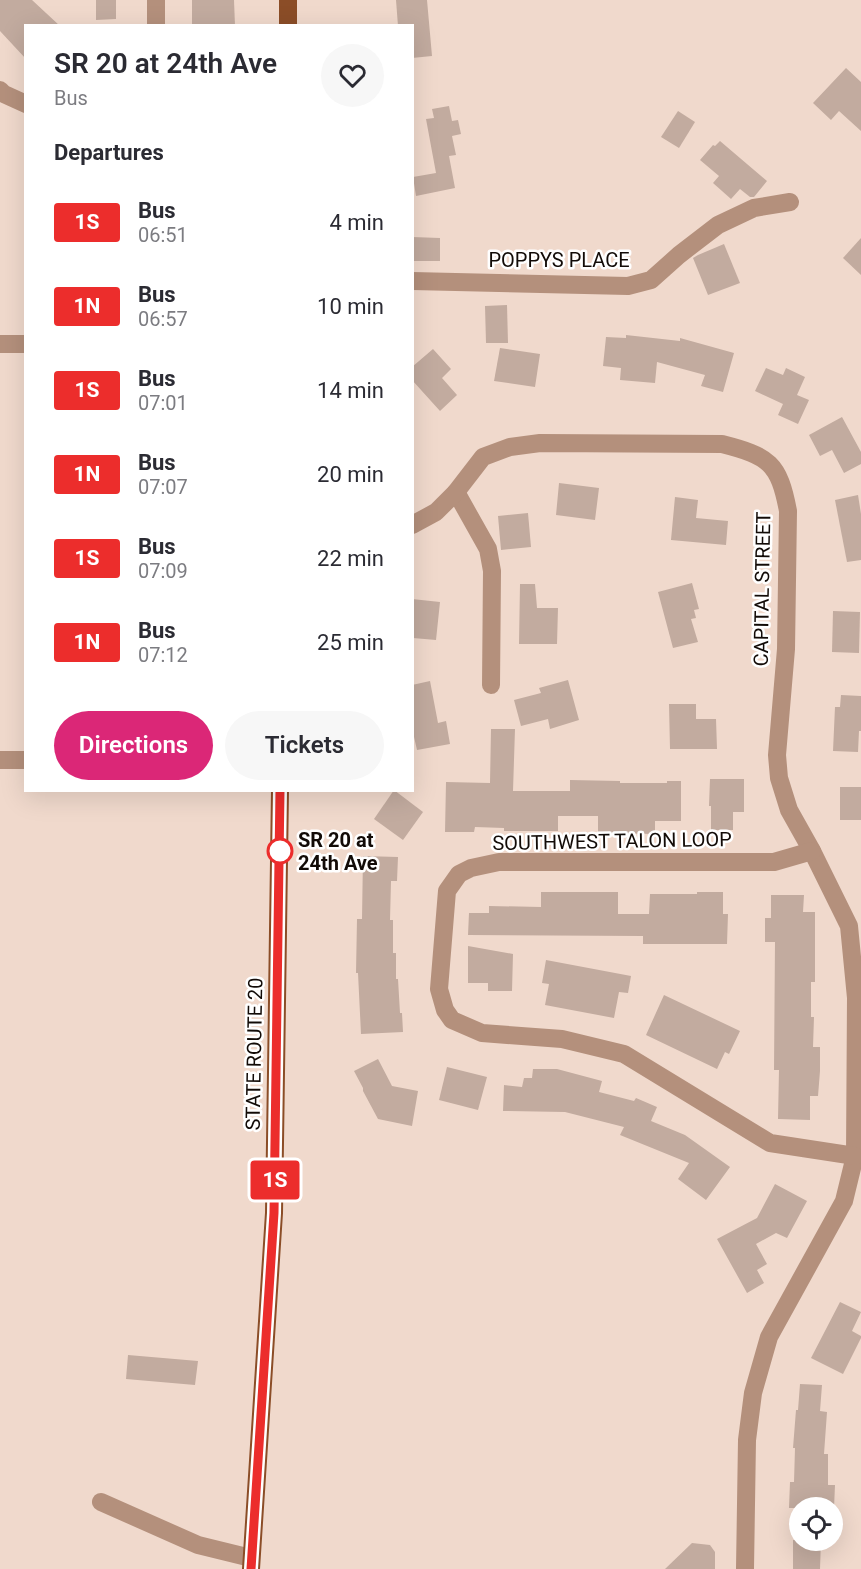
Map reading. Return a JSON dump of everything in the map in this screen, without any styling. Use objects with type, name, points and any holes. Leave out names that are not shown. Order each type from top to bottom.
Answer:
[{"type":"main road","points":[[288,0],[288,24]]},
{"type":"main road","name":"STATE ROUTE 20","points":[[251,1564],[274,1213],[280,792]]},
{"type":"street","points":[[156,0],[156,24]]},
{"type":"street","points":[[0,90],[24,103]]},
{"type":"street","name":"POPPYS PLACE","points":[[414,281],[628,285],[651,280],[718,225],[754,208],[790,202]]},
{"type":"street","points":[[0,344],[24,344]]},
{"type":"street","name":"CAPITAL STREET","points":[[414,524],[436,512],[456,492],[483,458],[510,447],[540,443],[722,444],[750,452],[767,462],[778,475],[784,490],[788,511],[786,649],[777,754],[779,778],[789,810],[813,851],[849,926],[859,998],[855,1156],[844,1201],[769,1337],[753,1393],[747,1440],[745,1569]]},
{"type":"street","points":[[456,492],[488,549],[492,572],[491,685]]},
{"type":"street","points":[[0,760],[24,760]]},
{"type":"street","name":"SOUTHWEST TALON LOOP","points":[[813,851],[774,862],[499,862],[471,868],[459,874],[447,891],[439,989],[445,1010],[452,1020],[471,1029],[493,1035],[562,1039],[624,1054],[770,1143],[855,1156]]},
{"type":"street","points":[[101,1502],[198,1545],[251,1564]]},
{"type":"building","points":[[0,0],[32,0],[58,24],[24,24],[24,57],[0,31]]},
{"type":"building","points":[[96,0],[116,0],[116,19],[96,20]]},
{"type":"building","points":[[192,0],[234,0],[235,24],[192,24]]},
{"type":"building","points":[[396,0],[427,0],[432,56],[414,58],[414,24],[398,24]]},
{"type":"building","points":[[846,68],[861,82],[861,131],[839,111],[831,120],[813,103]]},
{"type":"building","points":[[449,106],[452,121],[458,120],[461,134],[452,136],[456,155],[449,156],[455,188],[416,196],[414,177],[436,173],[426,119],[434,118],[432,109]]},
{"type":"building","points":[[678,111],[695,122],[679,148],[661,137]]},
{"type":"building","points":[[720,141],[767,181],[754,197],[750,197],[740,189],[731,199],[713,183],[719,176],[700,160],[713,145],[715,146]]},
{"type":"building","points":[[414,237],[440,238],[440,261],[414,261]]},
{"type":"building","points":[[861,238],[861,275],[843,258]]},
{"type":"building","points":[[724,244],[740,283],[708,295],[693,258]]},
{"type":"building","points":[[507,305],[508,343],[486,343],[485,306]]},
{"type":"building","points":[[626,335],[680,341],[680,338],[734,353],[723,392],[701,386],[705,375],[657,362],[655,383],[620,380],[621,368],[603,366],[606,337],[626,338]]},
{"type":"building","points":[[500,348],[540,354],[535,387],[494,381]]},
{"type":"building","points":[[433,349],[451,369],[442,378],[457,395],[440,411],[414,382],[414,365]]},
{"type":"building","points":[[766,368],[783,375],[786,368],[805,377],[797,395],[809,400],[798,424],[778,415],[783,404],[755,391]]},
{"type":"building","points":[[842,417],[861,452],[861,464],[844,473],[832,450],[820,456],[809,435]]},
{"type":"building","points":[[559,483],[599,488],[595,520],[556,515]]},
{"type":"building","points":[[858,495],[861,514],[861,560],[847,562],[835,500]]},
{"type":"building","points":[[675,497],[698,500],[696,518],[728,521],[726,545],[671,540]]},
{"type":"building","points":[[528,513],[531,547],[501,550],[498,516]]},
{"type":"building","points":[[692,583],[699,609],[694,610],[696,618],[691,619],[698,642],[673,648],[658,592]]},
{"type":"building","points":[[520,584],[535,584],[537,608],[558,608],[557,644],[519,644]]},
{"type":"building","points":[[414,599],[440,602],[436,640],[414,638]]},
{"type":"building","points":[[833,611],[860,612],[859,653],[832,652]]},
{"type":"building","points":[[568,680],[579,720],[550,729],[548,719],[521,726],[514,700],[541,693],[539,688]]},
{"type":"building","points":[[430,681],[438,723],[446,721],[450,744],[417,750],[414,737],[414,685]]},
{"type":"building","points":[[841,695],[861,696],[861,731],[859,731],[858,752],[833,751],[835,707],[840,707]]},
{"type":"building","points":[[669,704],[696,704],[696,719],[716,719],[717,749],[670,749]]},
{"type":"building","points":[[491,729],[515,729],[513,791],[570,791],[570,780],[620,781],[620,783],[681,781],[681,821],[655,821],[655,834],[598,833],[598,816],[558,816],[558,831],[504,831],[504,828],[475,827],[474,832],[445,832],[446,782],[490,783]]},
{"type":"building","points":[[710,779],[744,779],[744,812],[733,812],[733,830],[711,830]]},
{"type":"building","points":[[840,787],[861,787],[861,820],[840,820]]},
{"type":"building","points":[[393,792],[397,792],[423,812],[403,840],[374,819]]},
{"type":"building","points":[[363,856],[398,857],[397,881],[391,881],[390,920],[393,920],[393,953],[396,953],[396,979],[398,979],[403,1032],[361,1034],[358,973],[356,973],[357,919],[362,919]]},
{"type":"building","points":[[541,892],[618,892],[618,914],[649,914],[650,894],[723,892],[723,914],[728,914],[727,944],[643,944],[643,936],[468,935],[469,913],[489,913],[489,906],[541,907]]},
{"type":"building","points":[[771,895],[804,895],[803,912],[815,912],[815,982],[811,982],[811,1017],[814,1017],[813,1047],[820,1047],[820,1071],[818,1096],[810,1096],[810,1120],[778,1119],[779,1070],[774,1070],[775,942],[765,942],[765,918],[771,918]]},
{"type":"building","points":[[468,946],[513,954],[512,991],[488,991],[488,983],[468,983]]},
{"type":"building","points":[[546,960],[631,976],[628,993],[619,992],[614,1018],[545,1005],[549,984],[542,983]]},
{"type":"building","points":[[664,995],[740,1031],[729,1054],[725,1052],[717,1069],[646,1035]]},
{"type":"building","points":[[378,1059],[392,1086],[418,1091],[412,1126],[378,1119],[363,1091],[354,1071]]},
{"type":"building","points":[[447,1067],[487,1077],[478,1110],[439,1100]]},
{"type":"building","points":[[533,1069],[557,1069],[602,1081],[599,1092],[634,1101],[636,1098],[657,1107],[651,1121],[685,1135],[730,1167],[706,1200],[678,1179],[689,1163],[620,1135],[624,1127],[565,1112],[503,1111],[504,1085],[522,1087],[524,1078],[532,1078]]},
{"type":"building","points":[[775,1184],[807,1201],[787,1238],[776,1233],[756,1244],[767,1264],[757,1270],[764,1283],[747,1293],[717,1239],[757,1218]]},
{"type":"building","points":[[840,1302],[861,1312],[852,1331],[861,1338],[843,1374],[811,1358]]},
{"type":"building","points":[[128,1355],[198,1361],[195,1385],[126,1379]]},
{"type":"building","points":[[800,1384],[822,1385],[820,1411],[827,1412],[824,1454],[828,1454],[828,1485],[835,1485],[834,1497],[789,1497],[790,1482],[794,1482],[795,1448],[793,1448],[796,1410],[798,1410]]},
{"type":"building","points":[[692,1543],[710,1545],[715,1552],[715,1569],[665,1569]]},
{"type":"building","points":[[793,1551],[821,1551],[820,1569],[793,1569]]},
{"type":"bus line","name":"1S","points":[[251,1569],[274,1213],[280,792]]},
{"type":"place","name":"SR 20 at 24th Ave","points":[[280,851]]}]
